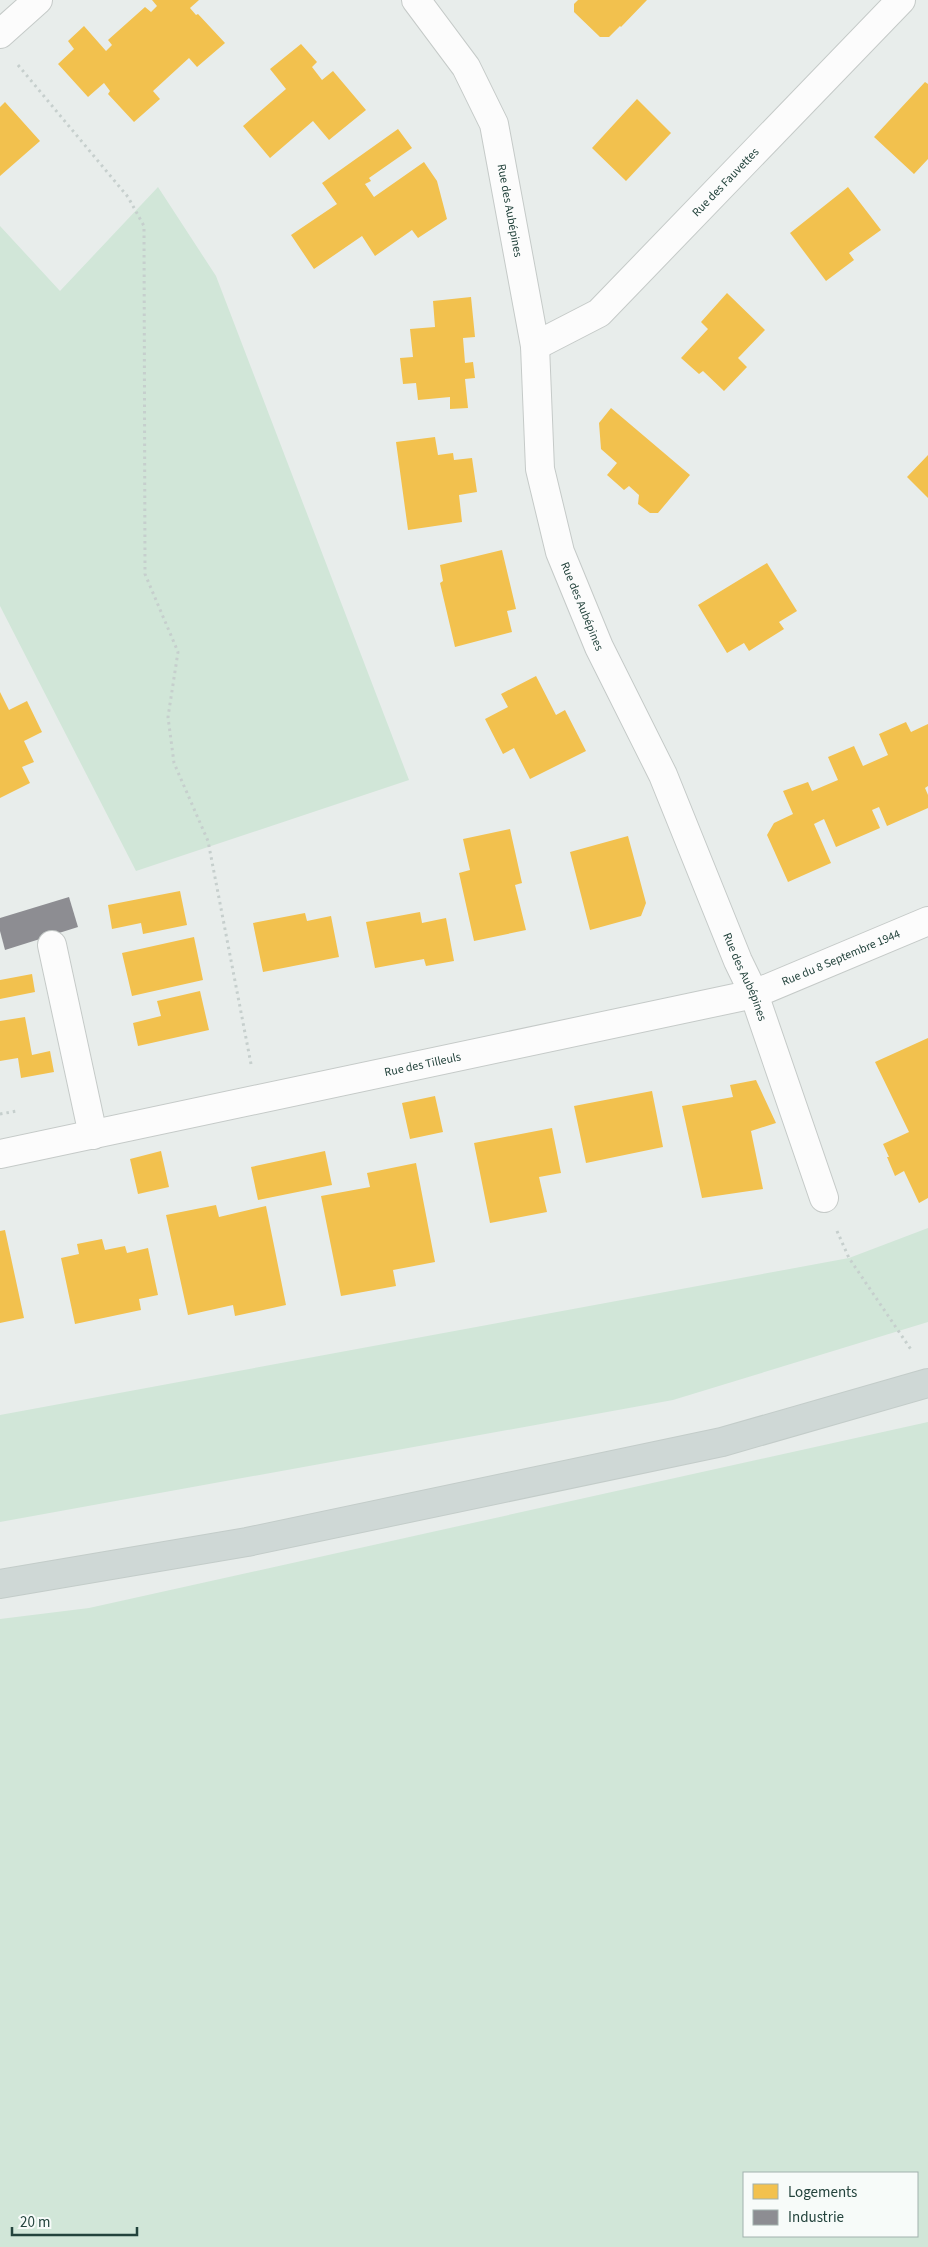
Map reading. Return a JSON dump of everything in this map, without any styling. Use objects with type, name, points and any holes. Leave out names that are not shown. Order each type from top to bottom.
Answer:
[{"type":"main road","points":[[0,1584],[247,1542],[722,1442],[928,1383]]},
{"type":"street","points":[[0,34],[38,0]]},
{"type":"street","name":"Rue des Aubépines","points":[[416,0],[466,67],[494,124],[535,346],[540,469],[560,552],[599,647],[663,775],[738,961],[754,994],[824,1198]]},
{"type":"street","name":"Rue des Fauvettes","points":[[535,346],[600,313],[901,0]]},
{"type":"street","name":"Rue du 8 Septembre 1944","points":[[754,994],[928,921]]},
{"type":"street","points":[[52,945],[93,1134]]},
{"type":"street","name":"Rue des Tilleuls","points":[[0,1154],[754,994]]},
{"type":"path","points":[[17,64],[128,197],[144,226],[145,574],[178,652],[168,717],[174,763],[208,841],[251,1064]]},
{"type":"path","points":[[824,1198],[849,1258],[917,1357]]},
{"type":"green space","points":[[158,187],[216,276],[409,780],[136,871],[0,606],[0,226],[60,291]]},
{"type":"green space","points":[[928,1228],[928,1322],[673,1400],[0,1522],[0,1415],[849,1258]]},
{"type":"green space","points":[[928,1422],[928,2247],[0,2247],[0,1619],[89,1608]]},
{"type":"building: Logements","points":[[152,0],[199,0],[190,8],[225,43],[197,67],[189,58],[153,91],[160,99],[134,122],[108,94],[110,91],[104,83],[88,97],[58,64],[74,49],[68,41],[84,26],[106,51],[112,45],[108,40],[145,7],[151,12],[157,6]]},
{"type":"building: Logements","points":[[578,0],[647,0],[609,37],[600,37],[574,12],[574,4]]},
{"type":"building: Logements","points":[[301,44],[317,62],[312,67],[322,80],[333,71],[366,110],[329,140],[313,121],[270,158],[243,126],[286,89],[270,69]]},
{"type":"building: Logements","points":[[925,82],[928,84],[928,159],[914,174],[874,137]]},
{"type":"building: Logements","points":[[637,99],[671,133],[626,181],[592,148]]},
{"type":"building: Logements","points":[[5,102],[40,141],[0,176],[0,107]]},
{"type":"building: Logements","points":[[398,129],[412,148],[369,178],[371,181],[365,184],[374,197],[424,162],[437,181],[447,219],[418,238],[412,230],[375,256],[362,236],[314,269],[291,235],[337,204],[322,183]]},
{"type":"building: Logements","points":[[848,187],[881,230],[849,253],[854,260],[826,281],[790,233]]},
{"type":"building: Logements","points":[[727,293],[765,330],[738,358],[747,367],[724,391],[703,371],[699,374],[681,358],[708,329],[701,322]]},
{"type":"building: Logements","points":[[471,297],[475,337],[463,338],[465,363],[473,362],[475,378],[465,379],[468,408],[450,409],[450,397],[418,400],[416,383],[403,384],[400,358],[413,357],[410,329],[435,327],[433,301]]},
{"type":"building: Logements","points":[[611,408],[690,475],[658,513],[650,513],[638,504],[639,495],[629,486],[624,490],[607,475],[617,463],[601,449],[599,423]]},
{"type":"building: Logements","points":[[435,437],[438,455],[453,453],[454,460],[472,458],[477,492],[459,495],[462,522],[408,530],[396,442]]},
{"type":"building: Logements","points":[[928,455],[928,498],[907,477]]},
{"type":"building: Logements","points":[[502,550],[516,609],[507,611],[512,632],[455,647],[440,583],[443,581],[440,565]]},
{"type":"building: Logements","points":[[767,563],[797,611],[779,622],[784,629],[749,651],[744,643],[727,653],[698,605]]},
{"type":"building: Logements","points":[[536,676],[556,715],[565,710],[586,751],[530,779],[514,748],[503,754],[485,719],[508,707],[501,694]]},
{"type":"building: Logements","points":[[0,692],[9,710],[27,701],[42,732],[24,741],[34,762],[22,767],[30,783],[0,798]]},
{"type":"building: Logements","points":[[906,722],[911,732],[928,724],[928,786],[925,788],[928,795],[928,808],[887,826],[879,807],[872,810],[880,828],[836,847],[824,819],[814,824],[831,863],[788,882],[767,835],[774,823],[793,814],[783,791],[808,782],[812,791],[838,780],[828,757],[854,746],[863,766],[888,755],[879,734]]},
{"type":"building: Logements","points":[[510,829],[522,883],[515,885],[526,930],[474,941],[459,873],[470,870],[463,839]]},
{"type":"building: Logements","points":[[628,836],[646,903],[641,916],[590,930],[570,852]]},
{"type":"building: Logements","points":[[180,891],[187,925],[143,934],[141,923],[112,929],[108,905]]},
{"type":"building: Logements","points":[[420,912],[422,923],[446,918],[454,961],[426,966],[424,959],[375,968],[366,922]]},
{"type":"building: Logements","points":[[305,913],[307,921],[331,916],[339,957],[263,972],[253,923]]},
{"type":"building: Logements","points":[[194,937],[203,980],[132,996],[122,953]]},
{"type":"building: Logements","points":[[32,974],[35,992],[0,999],[0,980]]},
{"type":"building: Logements","points":[[200,991],[209,1030],[138,1046],[133,1023],[161,1016],[157,1001]]},
{"type":"building: Logements","points":[[25,1017],[32,1055],[50,1051],[54,1072],[21,1078],[18,1058],[0,1061],[0,1021]]},
{"type":"building: Logements","points":[[928,1038],[928,1198],[919,1203],[904,1171],[895,1176],[887,1157],[889,1157],[883,1144],[909,1132],[875,1062]]},
{"type":"building: Logements","points":[[756,1080],[776,1123],[751,1131],[763,1189],[702,1198],[682,1106],[733,1097],[730,1085]]},
{"type":"building: Logements","points":[[652,1091],[663,1147],[586,1163],[574,1106]]},
{"type":"building: Logements","points":[[435,1096],[443,1132],[410,1139],[402,1103]]},
{"type":"building: Logements","points":[[552,1128],[561,1173],[539,1177],[547,1212],[490,1223],[474,1143]]},
{"type":"building: Logements","points":[[161,1151],[169,1187],[138,1194],[130,1159]]},
{"type":"building: Logements","points":[[325,1151],[332,1185],[258,1200],[251,1167]]},
{"type":"building: Logements","points":[[416,1163],[435,1262],[393,1270],[396,1286],[341,1296],[321,1196],[370,1187],[367,1173]]},
{"type":"building: Logements","points":[[216,1205],[219,1217],[266,1206],[286,1305],[235,1316],[233,1305],[188,1315],[166,1215]]},
{"type":"building: Logements","points":[[5,1230],[24,1318],[0,1323],[0,1231]]},
{"type":"building: Logements","points":[[102,1239],[105,1250],[125,1246],[127,1253],[148,1248],[158,1295],[139,1299],[141,1310],[75,1324],[61,1258],[79,1254],[77,1244]]},
{"type":"building: Industrie","points":[[69,897],[78,927],[5,950],[0,931],[0,918]]}]
